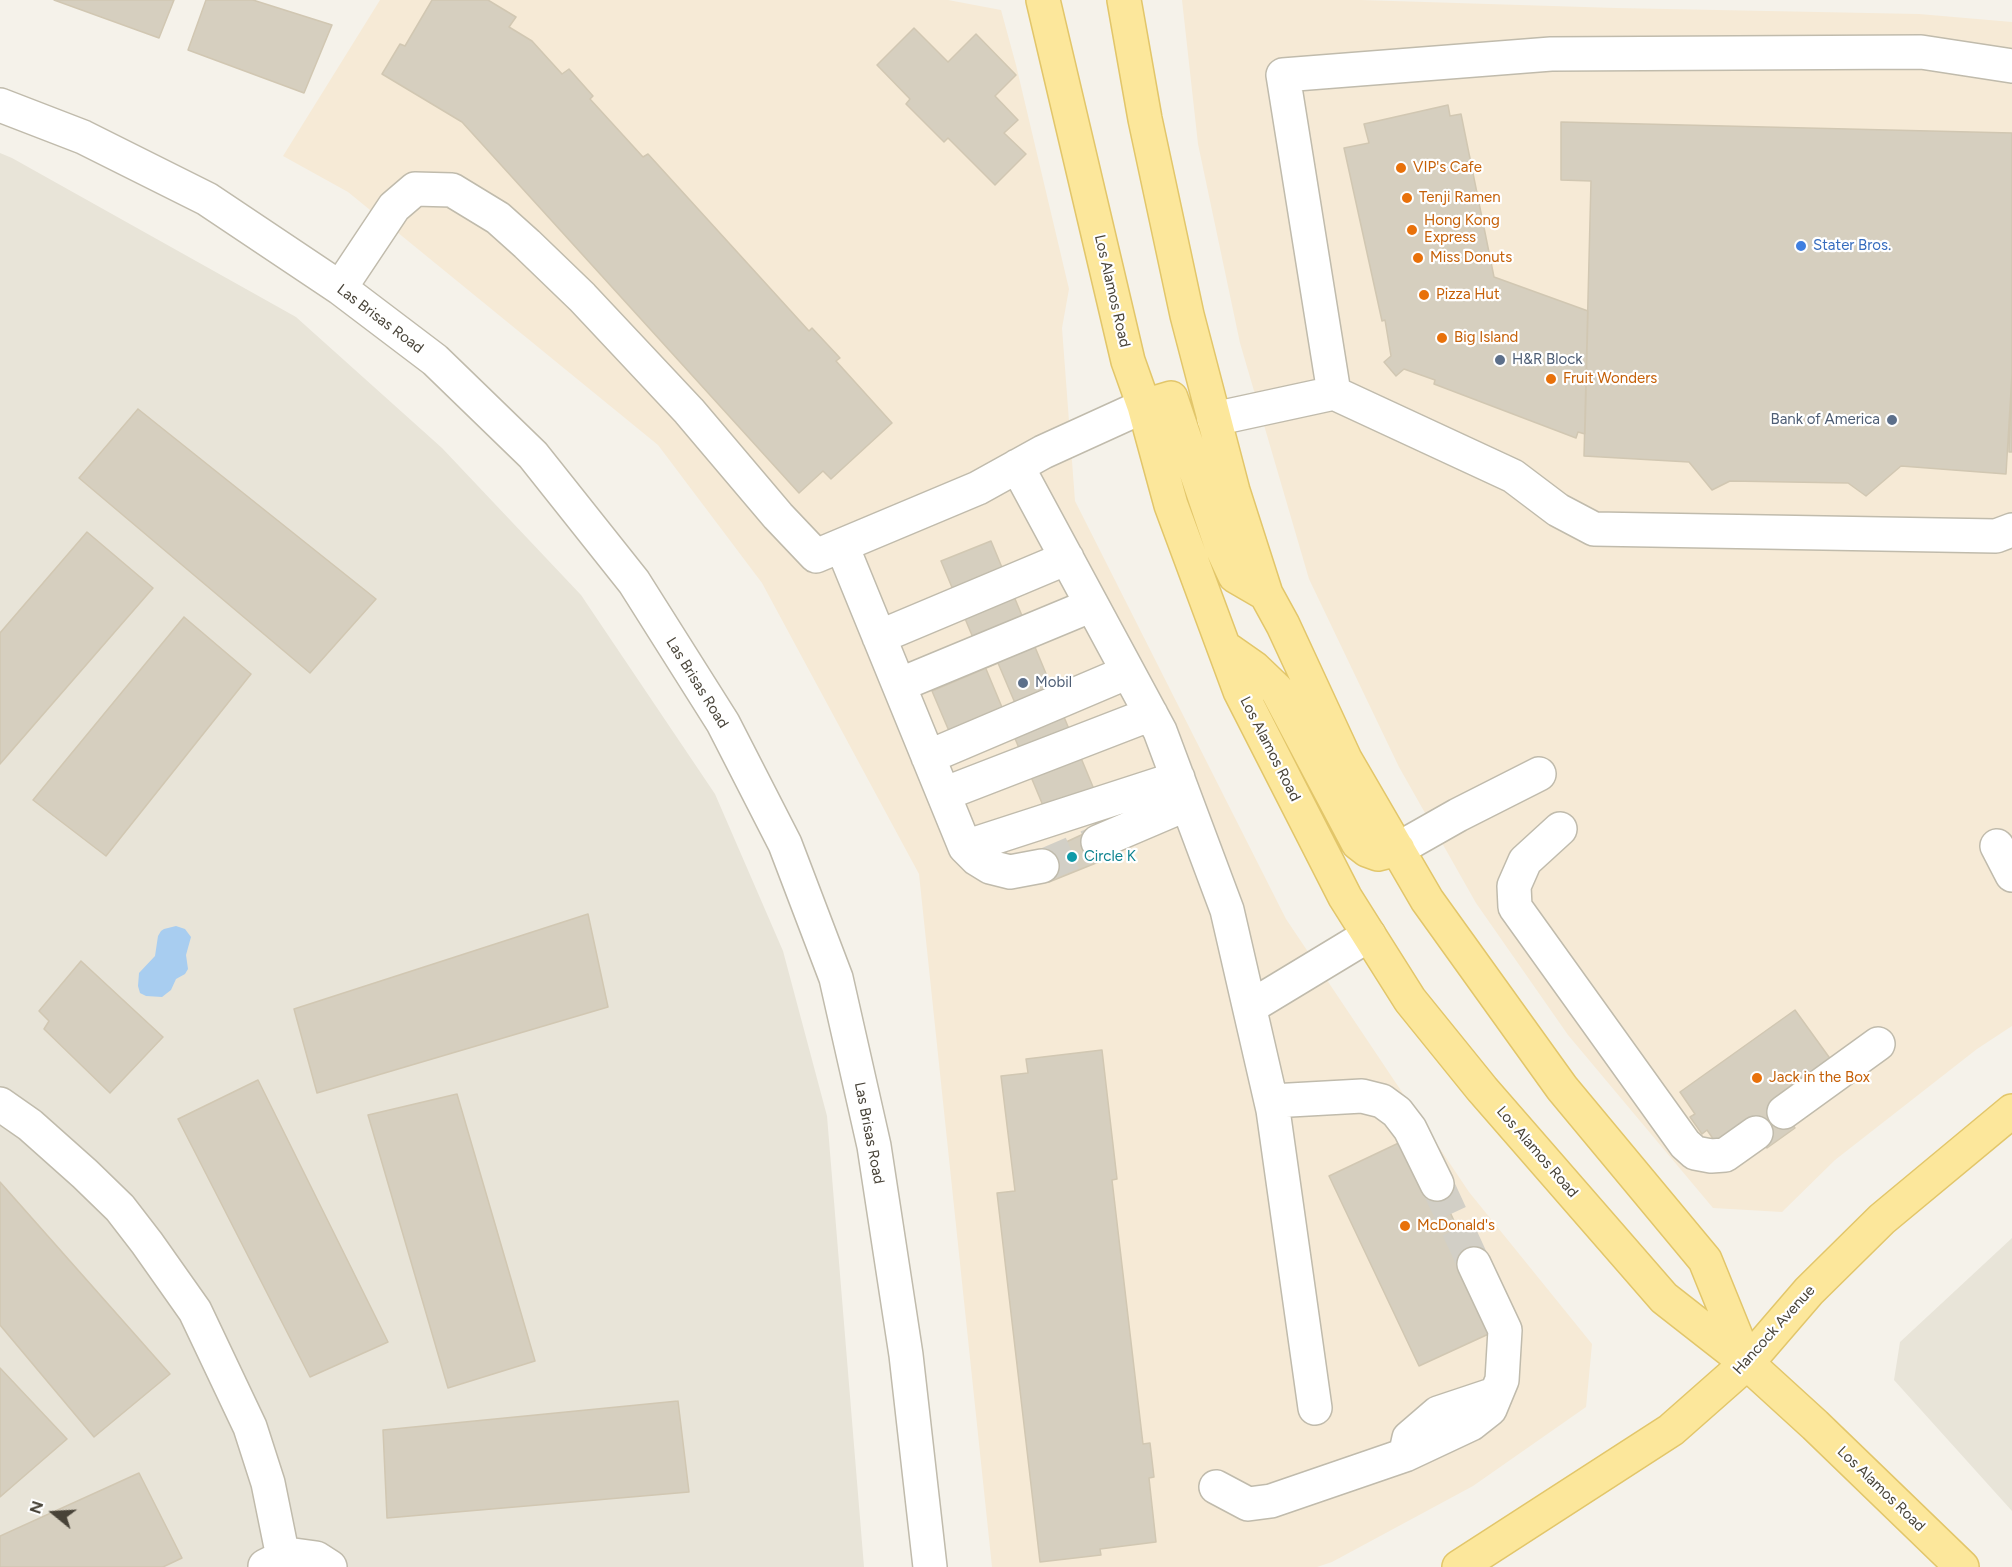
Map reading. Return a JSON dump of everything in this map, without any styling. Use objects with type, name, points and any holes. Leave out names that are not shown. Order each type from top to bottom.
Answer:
[{"type":"main road","name":"Los Alamos Road","points":[[1043,0],[1128,361],[1144,406],[1171,505],[1240,691],[1345,897],[1410,1000],[1461,1063],[1664,1298],[1747,1363],[1815,1425],[1962,1567]]},
{"type":"main road","name":"Los Alamos Road","points":[[1124,0],[1145,119],[1184,303],[1233,491],[1266,594],[1346,759],[1427,900],[1562,1088],[1705,1260],[1747,1363]]},
{"type":"main road","points":[[1144,406],[1171,398],[1222,548],[1235,576],[1266,594]]},
{"type":"main road","points":[[1224,646],[1254,668],[1276,690],[1358,843],[1378,854],[1398,849]]},
{"type":"main road","name":"Hancock Avenue","points":[[1459,1567],[1671,1430],[1747,1363],[1809,1291],[1882,1219],[2012,1111]]},
{"type":"street","points":[[1334,393],[1283,75],[1551,54],[1921,52],[2012,66]]},
{"type":"street","name":"Las Brisas Road","points":[[0,105],[82,137],[207,199],[340,288],[435,360],[533,455],[634,582],[723,723],[785,844],[836,978],[874,1146],[906,1355],[930,1567]]},
{"type":"street","points":[[340,288],[394,207],[416,189],[452,190],[498,218],[528,243],[582,297],[689,411],[778,516],[816,556],[978,488],[1043,452],[1144,406]]},
{"type":"street","points":[[1214,418],[1334,393],[1513,476],[1558,510],[1594,529],[1996,536],[2012,530]]},
{"type":"street","points":[[1017,466],[1160,731],[1227,909],[1272,1101],[1315,1408]]},
{"type":"street","points":[[842,546],[965,847],[977,859],[990,867],[1010,872],[1042,866]]},
{"type":"street","points":[[879,637],[1067,558]]},
{"type":"street","points":[[899,685],[1092,605]]},
{"type":"street","points":[[928,757],[1128,672]]},
{"type":"street","points":[[944,794],[1151,714]]},
{"type":"street","points":[[1398,849],[1458,815],[1539,774]]},
{"type":"street","points":[[1098,842],[1183,791]]},
{"type":"street","points":[[965,847],[1183,791]]},
{"type":"street","points":[[1560,829],[1525,861],[1514,886],[1515,908],[1685,1144],[1695,1153],[1710,1156],[1725,1155],[1756,1133]]},
{"type":"street","points":[[1997,846],[2012,875]]},
{"type":"street","points":[[1250,1007],[1369,935]]},
{"type":"street","points":[[1784,1112],[1878,1044]]},
{"type":"street","points":[[1272,1101],[1362,1096],[1382,1101],[1397,1112],[1410,1129],[1437,1184]]},
{"type":"street","points":[[0,1104],[38,1132],[120,1208],[195,1311],[250,1427],[268,1483],[274,1562],[305,1556],[315,1558],[330,1567]]},
{"type":"street","points":[[1216,1487],[1248,1504],[1271,1501],[1405,1455],[1471,1424],[1490,1409],[1502,1380],[1505,1330],[1474,1264]]},
{"type":"shaded area","points":[[380,0],[948,0],[1001,10],[1069,289],[1062,328],[1075,501],[1286,919],[1469,1192],[1592,1344],[1586,1407],[1473,1486],[1332,1562],[1317,1567],[992,1567],[919,874],[762,583],[658,445],[348,192],[283,156]]},
{"type":"shaded area","points":[[1182,0],[1361,0],[1919,14],[2012,22],[2012,1026],[1977,1049],[1835,1160],[1782,1212],[1713,1208],[1568,1035],[1476,903],[1399,767],[1309,579],[1240,343],[1198,144]]},
{"type":"shaded area","points":[[0,153],[296,317],[442,448],[581,595],[715,794],[783,951],[827,1116],[864,1567],[0,1567]]},
{"type":"shaded area","points":[[2012,1238],[2012,1511],[1894,1380],[1900,1342]]},
{"type":"water","points":[[176,926],[185,929],[191,937],[186,955],[188,969],[185,974],[176,979],[171,990],[162,997],[146,996],[140,993],[139,973],[155,956],[161,931]]},
{"type":"building","points":[[54,0],[174,0],[159,38]]},
{"type":"building","points":[[206,0],[253,0],[332,25],[304,93],[188,50]]},
{"type":"building","points":[[432,0],[488,0],[516,17],[509,27],[532,41],[562,74],[569,69],[593,96],[590,99],[643,157],[648,154],[809,331],[812,328],[840,358],[836,361],[892,423],[831,479],[823,471],[799,493],[462,122],[382,74],[400,44],[405,46]]},
{"type":"building","points":[[914,28],[948,62],[976,34],[1016,75],[995,96],[1018,120],[1004,133],[1026,154],[995,185],[948,138],[944,142],[906,104],[910,99],[877,65]]},
{"type":"building","points":[[1448,105],[1450,116],[1461,114],[1494,277],[1588,311],[1585,434],[1578,432],[1576,438],[1434,384],[1435,380],[1404,369],[1396,376],[1384,362],[1391,356],[1385,320],[1382,321],[1344,148],[1369,143],[1364,124]]},
{"type":"building","name":"Stater Bros.","points":[[1561,122],[2012,133],[2012,374],[2006,474],[1901,466],[1866,496],[1848,483],[1730,481],[1712,490],[1689,462],[1584,456],[1591,181],[1561,180]]},
{"type":"building","points":[[2012,374],[2012,452],[2009,452]]},
{"type":"building","points":[[138,409],[376,599],[310,673],[79,478]]},
{"type":"building","points":[[87,532],[153,588],[0,764],[0,633]]},
{"type":"building","points":[[991,541],[1098,799],[1049,820],[941,561]]},
{"type":"building","points":[[184,617],[251,674],[106,856],[33,800]]},
{"type":"building","points":[[998,663],[1015,703],[949,731],[932,691]]},
{"type":"building","name":"Circle K","points":[[1092,830],[1106,859],[1049,882],[1038,855]]},
{"type":"building","points":[[588,914],[608,1007],[317,1093],[294,1009]]},
{"type":"building","points":[[81,961],[163,1037],[110,1093],[44,1029],[49,1021],[39,1011]]},
{"type":"building","name":"Jack in the Box","points":[[1795,1010],[1834,1064],[1777,1104],[1795,1128],[1767,1148],[1750,1124],[1718,1146],[1707,1130],[1702,1134],[1690,1117],[1695,1114],[1680,1092]]},
{"type":"building","points":[[1102,1050],[1117,1179],[1112,1180],[1143,1444],[1150,1443],[1154,1477],[1149,1478],[1156,1542],[1100,1549],[1101,1555],[1040,1562],[997,1193],[1015,1191],[1001,1076],[1028,1073],[1026,1059]]},
{"type":"building","points":[[258,1080],[388,1342],[310,1377],[178,1119]]},
{"type":"building","points":[[457,1094],[535,1361],[448,1388],[368,1115]]},
{"type":"building","name":"McDonald's","points":[[1405,1140],[1437,1184],[1474,1264],[1493,1332],[1419,1366],[1329,1176]]},
{"type":"building","points":[[0,1182],[170,1374],[94,1437],[0,1325]]},
{"type":"building","points":[[0,1368],[67,1439],[0,1497]]},
{"type":"building","points":[[678,1401],[689,1492],[387,1518],[383,1430]]},
{"type":"building","points":[[139,1473],[182,1558],[163,1567],[0,1567],[0,1536]]},
{"type":"tunnel","points":[[1042,866],[1098,842]]},
{"type":"tunnel","points":[[1437,1184],[1474,1264]]},
{"type":"place","name":"VIP's Cafe","points":[[1401,168]]},
{"type":"place","name":"Tenji Ramen","points":[[1407,198]]},
{"type":"place","name":"Hong Kong Express","points":[[1412,230]]},
{"type":"place","name":"Stater Bros.","points":[[1801,246]]},
{"type":"place","name":"Miss Donuts","points":[[1418,258]]},
{"type":"place","name":"Pizza Hut","points":[[1424,295]]},
{"type":"place","name":"Big Island","points":[[1442,338]]},
{"type":"place","name":"H&R Block","points":[[1500,360]]},
{"type":"place","name":"Fruit Wonders","points":[[1551,379]]},
{"type":"place","name":"Bank of America","points":[[1892,420]]},
{"type":"place","name":"Mobil","points":[[1023,683]]},
{"type":"place","name":"Circle K","points":[[1072,857]]},
{"type":"place","name":"Jack in the Box","points":[[1757,1078]]},
{"type":"place","name":"McDonald's","points":[[1405,1226]]}]
